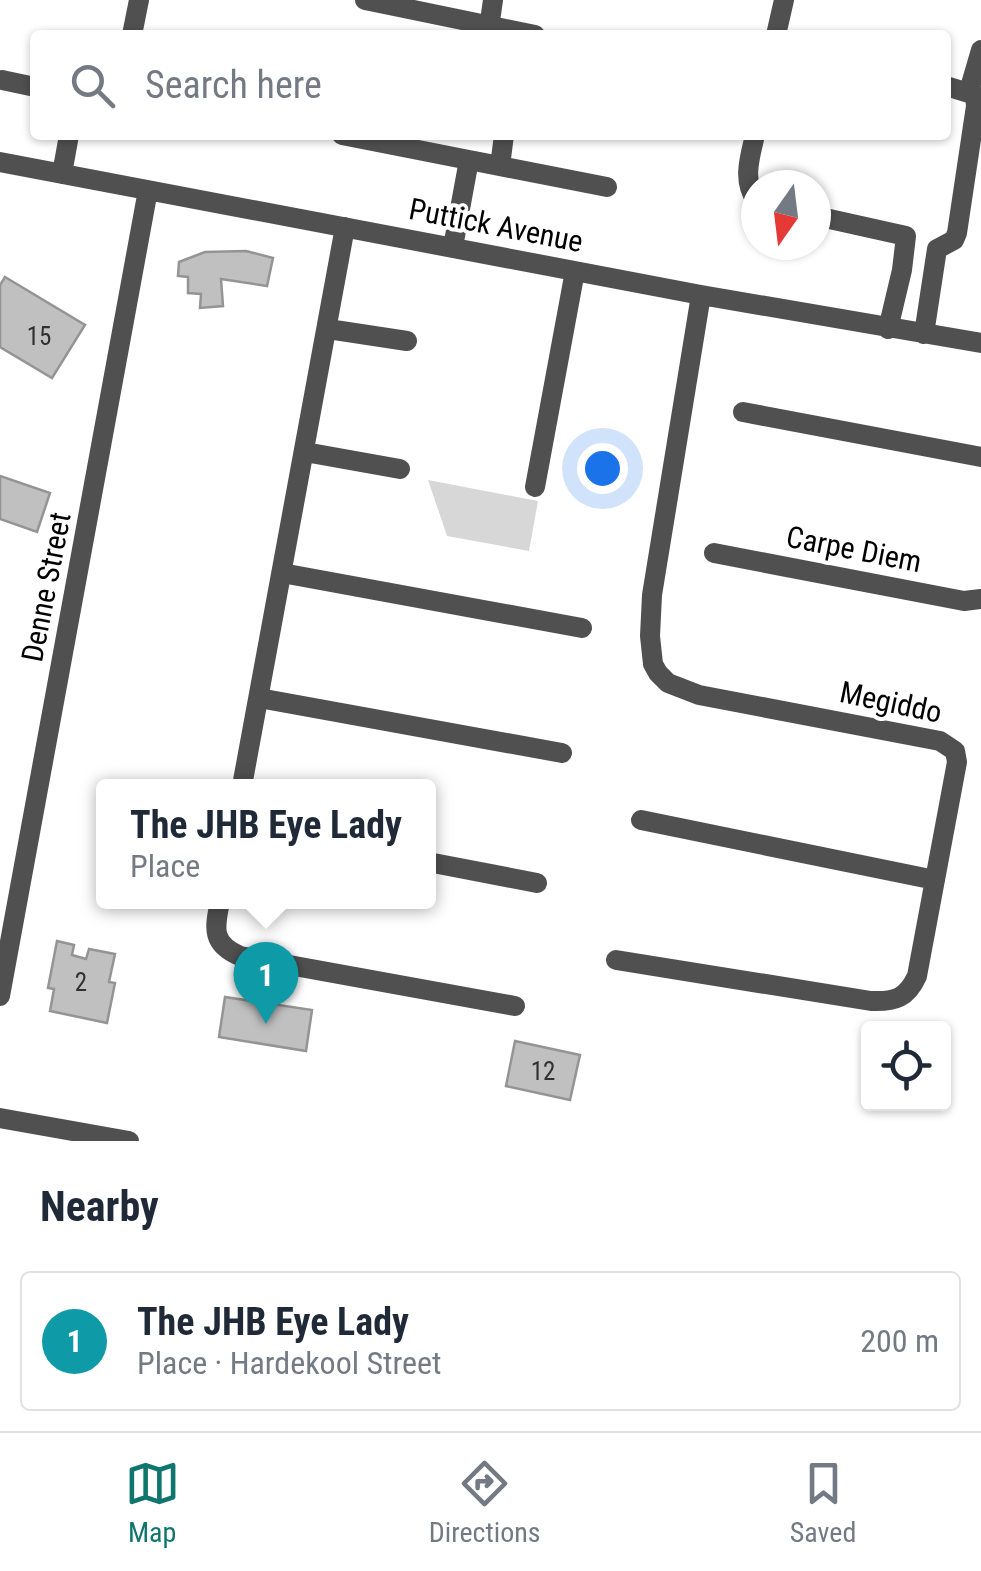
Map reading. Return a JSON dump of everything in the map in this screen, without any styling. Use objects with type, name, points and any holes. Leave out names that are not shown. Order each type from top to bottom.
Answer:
[{"type":"street","points":[[133,30],[139,0]]},
{"type":"street","points":[[365,0],[489,30],[493,0]]},
{"type":"street","points":[[777,30],[784,0]]},
{"type":"street","points":[[969,92],[981,50]]},
{"type":"street","points":[[2,80],[30,86]]},
{"type":"street","points":[[924,334],[937,249],[954,240],[956,233],[976,106],[969,92],[951,87]]},
{"type":"street","points":[[62,174],[68,140]]},
{"type":"street","points":[[367,140],[607,187]]},
{"type":"street","points":[[500,166],[503,140]]},
{"type":"street","points":[[748,170],[754,140]]},
{"type":"street","points":[[452,247],[468,160]]},
{"type":"street","name":"Puttick Avenue","points":[[0,162],[701,295],[981,343]]},
{"type":"street","name":"Denne Street","points":[[0,996],[148,190]]},
{"type":"street","points":[[831,219],[906,236],[888,328]]},
{"type":"street","points":[[243,779],[345,227]]},
{"type":"street","points":[[534,487],[575,270]]},
{"type":"street","name":"Megiddo","points":[[616,960],[872,1001],[900,999],[917,976],[957,762],[950,746],[921,736],[699,695],[668,683],[653,664],[652,596],[701,295]]},
{"type":"street","points":[[328,329],[407,341]]},
{"type":"street","points":[[743,412],[981,457]]},
{"type":"street","points":[[305,452],[400,468]]},
{"type":"street","name":"Carpe Diem","points":[[714,553],[964,602],[981,599]]},
{"type":"street","points":[[282,573],[582,628]]},
{"type":"street","points":[[258,698],[562,753]]},
{"type":"street","points":[[641,820],[935,880]]},
{"type":"street","points":[[436,864],[536,883]]},
{"type":"street","points":[[219,909],[216,937],[228,951],[240,956],[515,1006]]},
{"type":"street","points":[[0,1118],[129,1141]]},
{"type":"shaded area","points":[[428,480],[538,501],[529,551],[447,536]]},
{"type":"building","points":[[246,251],[273,258],[267,286],[221,279],[223,306],[200,308],[201,294],[188,293],[188,277],[178,276],[179,262],[205,252]]},
{"type":"building","points":[[5,277],[85,325],[52,378],[0,347],[0,285]]},
{"type":"building","points":[[0,476],[50,493],[37,532],[0,519]]},
{"type":"building","points":[[57,941],[74,945],[72,955],[86,959],[89,949],[115,954],[109,982],[115,983],[107,1023],[50,1011],[54,989],[48,988]]},
{"type":"building","points":[[225,997],[312,1010],[306,1051],[219,1037]]},
{"type":"building","points":[[515,1041],[580,1055],[570,1100],[506,1086]]},
{"type":"place","name":"The JHB Eye Lady","points":[[266,1024]]}]
